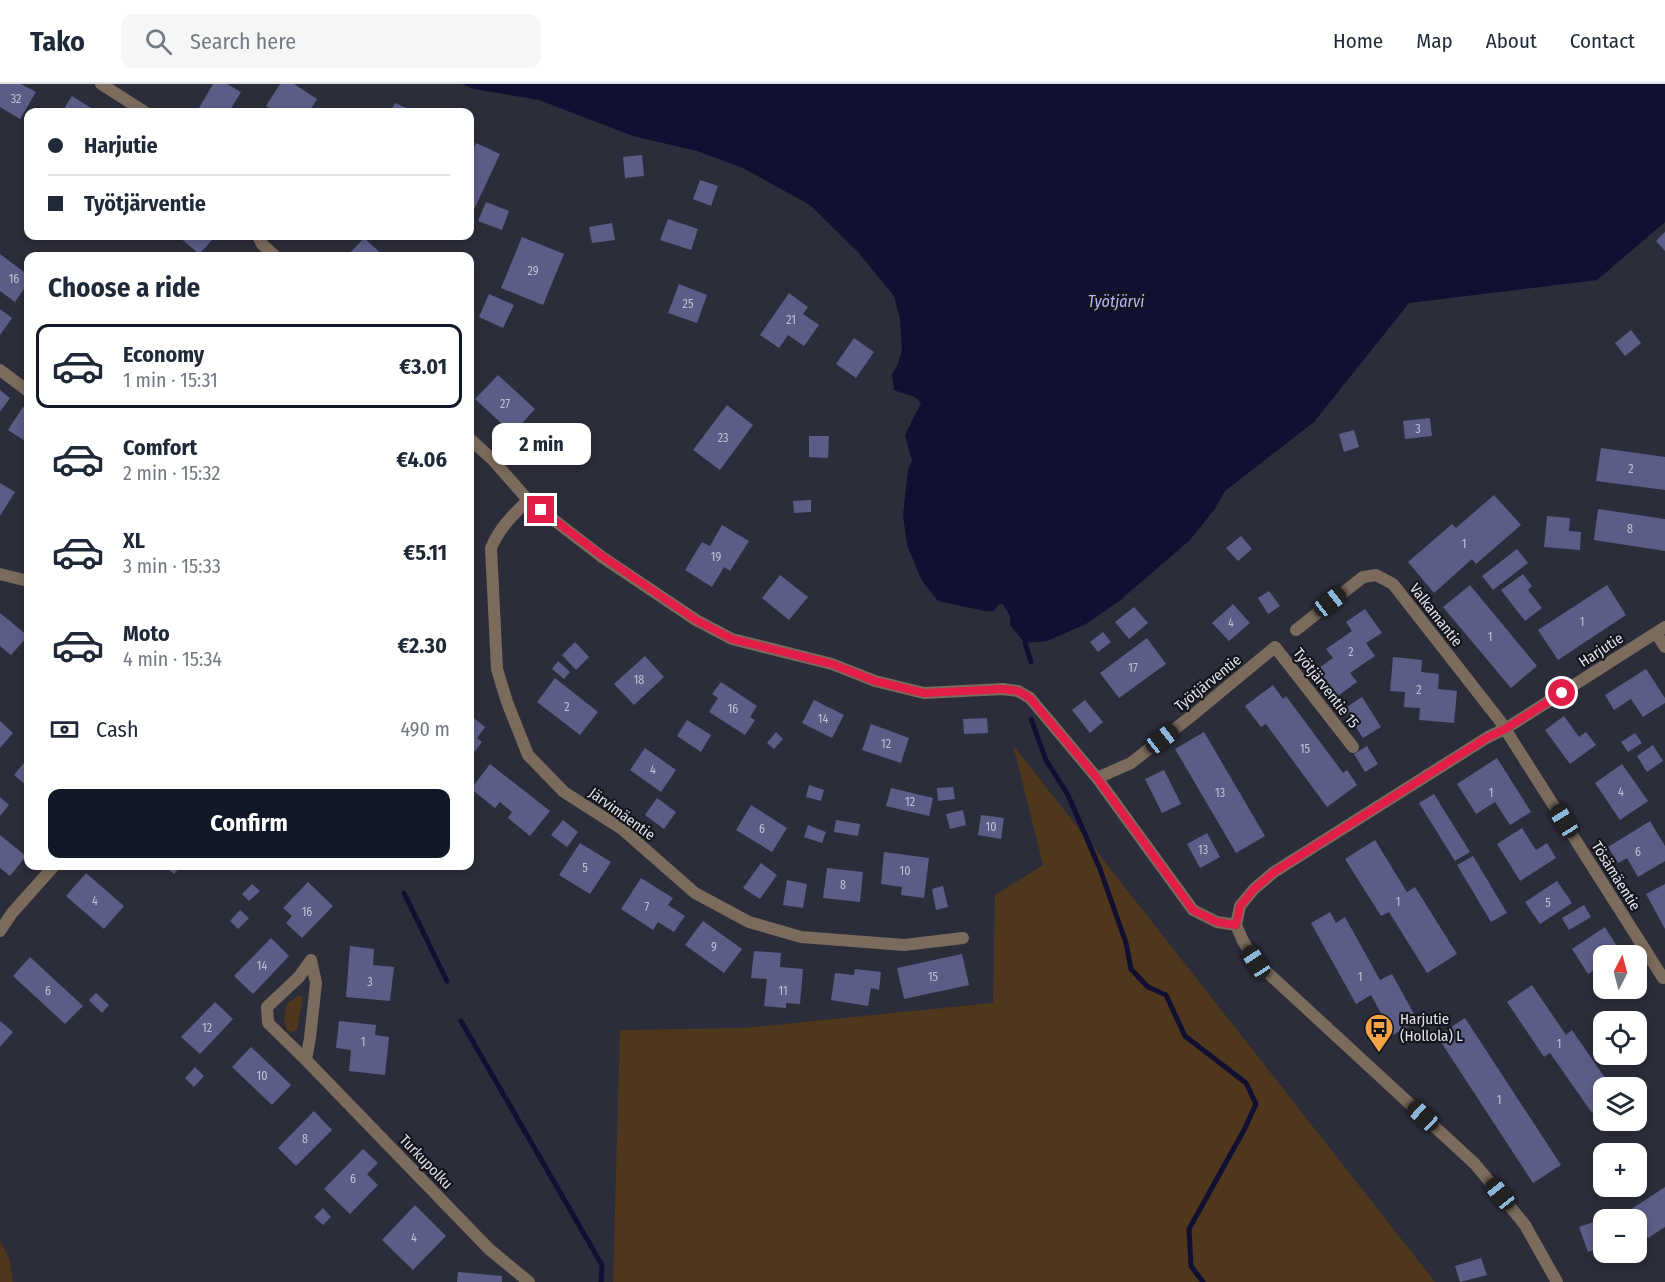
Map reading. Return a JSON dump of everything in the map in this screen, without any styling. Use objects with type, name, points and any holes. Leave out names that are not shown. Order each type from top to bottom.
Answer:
[{"type":"street","points":[[101,84],[139,108]]},
{"type":"street","points":[[260,240],[271,252]]},
{"type":"street","points":[[0,370],[24,388]]},
{"type":"street","points":[[474,443],[492,459],[528,500],[602,556],[687,614],[732,639],[832,664],[875,681],[924,693],[1003,689],[1018,691],[1030,698],[1097,778],[1193,910],[1217,922],[1236,925],[1256,962],[1475,1164],[1526,1225],[1557,1282]]},
{"type":"street","name":"Järvimäentie","points":[[528,500],[504,524],[491,548],[497,669],[528,755],[564,792],[622,829],[695,893],[749,922],[801,937],[904,945],[963,938]]},
{"type":"street","points":[[0,574],[24,580]]},
{"type":"street","name":"Valkamantie","points":[[1296,630],[1363,577],[1376,575],[1393,584],[1505,729]]},
{"type":"street","points":[[1661,630],[1665,647]]},
{"type":"street","name":"Harjutie","points":[[1236,925],[1240,906],[1254,889],[1274,872],[1661,630]]},
{"type":"street","name":"Työtjärventie","points":[[1097,778],[1131,763],[1275,647]]},
{"type":"street","name":"Työtjärventie 15","points":[[1275,647],[1353,747]]},
{"type":"street","name":"Tösämäentie","points":[[1505,729],[1664,978]]},
{"type":"street","points":[[0,931],[50,870]]},
{"type":"street","name":"Turkupolku","points":[[306,1060],[316,983],[311,960],[299,977],[267,1007],[268,1023],[489,1249],[529,1282]]},
{"type":"shaded area","points":[[1013,745],[1435,1282],[613,1282],[620,1030],[744,1028],[993,1003],[995,895],[1043,865]]},
{"type":"shaded area","points":[[299,995],[303,997],[297,1030],[291,1032],[287,1030],[284,1018],[287,1004]]},
{"type":"shaded area","points":[[0,1241],[10,1260],[13,1282],[0,1282]]},
{"type":"water","name":"Työtjärvi","points":[[462,84],[1665,84],[1665,222],[1597,280],[1409,303],[1314,422],[1225,491],[1214,510],[1190,540],[1118,602],[1086,624],[1047,641],[1025,643],[1010,625],[1010,616],[1003,604],[999,604],[994,611],[985,611],[938,601],[922,581],[907,545],[903,515],[908,470],[912,461],[905,435],[921,403],[912,396],[894,390],[892,374],[902,351],[900,319],[894,296],[858,252],[810,205],[743,168],[697,151],[633,136],[539,100],[474,89]]},
{"type":"building","points":[[0,84],[21,84],[36,92],[27,108],[24,108],[20,119],[0,107]]},
{"type":"building","points":[[213,84],[227,84],[241,92],[231,108],[199,108]]},
{"type":"building","points":[[280,84],[294,84],[317,99],[311,108],[270,108],[266,106]]},
{"type":"building","points":[[72,96],[91,108],[64,108]]},
{"type":"building","points":[[395,103],[407,108],[392,108]]},
{"type":"building","points":[[476,143],[500,154],[474,209],[474,148]]},
{"type":"building","points":[[642,155],[644,176],[625,178],[623,157]]},
{"type":"building","points":[[700,180],[718,186],[711,206],[693,199]]},
{"type":"building","points":[[486,202],[509,211],[502,230],[478,221]]},
{"type":"building","points":[[668,219],[698,229],[691,250],[660,240]]},
{"type":"building","points":[[612,223],[615,240],[592,243],[589,227]]},
{"type":"building","points":[[1665,232],[1665,251],[1656,241]]},
{"type":"building","points":[[522,237],[564,254],[543,305],[501,288]]},
{"type":"building","points":[[183,240],[212,240],[201,252],[197,252]]},
{"type":"building","points":[[362,240],[366,240],[380,252],[351,252]]},
{"type":"building","points":[[0,254],[24,272],[24,289],[15,302],[0,291]]},
{"type":"building","points":[[679,284],[707,295],[697,323],[668,313]]},
{"type":"building","points":[[789,293],[808,307],[803,314],[819,325],[804,346],[788,335],[779,348],[760,335]]},
{"type":"building","points":[[489,294],[514,305],[503,328],[479,317]]},
{"type":"building","points":[[0,309],[12,318],[0,335]]},
{"type":"building","points":[[1631,330],[1641,343],[1625,356],[1615,343]]},
{"type":"building","points":[[854,338],[874,352],[856,378],[836,364]]},
{"type":"building","points":[[498,375],[535,409],[513,434],[475,399]]},
{"type":"building","points":[[0,390],[10,398],[0,412]]},
{"type":"building","points":[[727,405],[753,425],[720,470],[693,450]]},
{"type":"building","points":[[23,407],[24,408],[24,440],[8,430]]},
{"type":"building","points":[[1430,418],[1432,436],[1405,439],[1403,421]]},
{"type":"building","points":[[1354,430],[1359,447],[1344,452],[1339,434]]},
{"type":"building","points":[[809,436],[829,436],[828,458],[809,457]]},
{"type":"building","points":[[1601,448],[1665,457],[1665,490],[1596,481]]},
{"type":"building","points":[[0,483],[15,492],[0,516]]},
{"type":"building","points":[[1494,495],[1521,525],[1476,564],[1472,559],[1434,593],[1408,562],[1452,524],[1456,528]]},
{"type":"building","points":[[811,500],[811,512],[794,513],[793,501]]},
{"type":"building","points":[[1598,509],[1665,519],[1665,551],[1594,540]]},
{"type":"building","points":[[1547,516],[1570,518],[1569,531],[1581,532],[1580,550],[1544,547]]},
{"type":"building","points":[[722,525],[749,541],[730,571],[724,567],[712,587],[685,570],[702,542],[710,546]]},
{"type":"building","points":[[1241,536],[1252,549],[1238,561],[1226,548]]},
{"type":"building","points":[[1517,549],[1528,563],[1493,590],[1482,576]]},
{"type":"building","points":[[1523,574],[1532,586],[1528,590],[1542,608],[1525,621],[1501,590]]},
{"type":"building","points":[[780,575],[808,597],[789,620],[762,598]]},
{"type":"building","points":[[1470,585],[1537,666],[1511,688],[1443,607]]},
{"type":"building","points":[[1607,585],[1626,615],[1558,660],[1538,630]]},
{"type":"building","points":[[1269,591],[1280,606],[1268,614],[1258,598]]},
{"type":"building","points":[[1233,604],[1250,623],[1229,641],[1212,623]]},
{"type":"building","points":[[1134,607],[1148,623],[1129,639],[1115,622]]},
{"type":"building","points":[[1365,609],[1382,633],[1366,643],[1375,656],[1350,673],[1357,682],[1335,698],[1316,670],[1333,658],[1326,649],[1352,631],[1346,622]]},
{"type":"building","points":[[0,613],[24,633],[24,640],[11,655],[0,646]]},
{"type":"building","points":[[1103,632],[1111,642],[1098,652],[1090,642]]},
{"type":"building","points":[[1147,638],[1166,664],[1119,698],[1100,673]]},
{"type":"building","points":[[575,642],[589,657],[576,670],[562,655]]},
{"type":"building","points":[[645,656],[664,677],[634,705],[614,684]]},
{"type":"building","points":[[1393,657],[1422,660],[1421,672],[1439,674],[1438,689],[1457,691],[1454,723],[1419,720],[1420,708],[1404,707],[1405,692],[1390,691]]},
{"type":"building","points":[[558,661],[570,672],[564,679],[552,669]]},
{"type":"building","points":[[1646,669],[1665,698],[1665,703],[1643,717],[1631,699],[1614,710],[1605,695]]},
{"type":"building","points":[[555,678],[598,712],[580,735],[537,702]]},
{"type":"building","points":[[721,682],[757,706],[750,717],[755,720],[745,735],[709,712],[718,698],[712,694]]},
{"type":"building","points":[[1273,685],[1283,699],[1286,696],[1343,773],[1347,770],[1357,785],[1327,807],[1266,724],[1261,727],[1245,706]]},
{"type":"building","points":[[1362,697],[1381,727],[1363,738],[1344,709]]},
{"type":"building","points":[[814,700],[844,715],[832,738],[802,723]]},
{"type":"building","points":[[1085,700],[1103,722],[1090,733],[1072,710]]},
{"type":"building","points":[[1564,716],[1579,737],[1586,732],[1596,745],[1570,764],[1545,730]]},
{"type":"building","points":[[474,718],[485,727],[477,738],[482,742],[474,752]]},
{"type":"building","points":[[987,718],[988,733],[964,734],[963,719]]},
{"type":"building","points":[[687,720],[711,735],[701,752],[677,736]]},
{"type":"building","points":[[0,721],[13,733],[0,748]]},
{"type":"building","points":[[871,724],[909,738],[901,763],[862,750]]},
{"type":"building","points":[[776,732],[783,739],[774,749],[767,743]]},
{"type":"building","points":[[1204,732],[1265,836],[1236,853],[1175,749]]},
{"type":"building","points":[[1635,733],[1642,743],[1628,752],[1621,742]]},
{"type":"building","points":[[1653,745],[1663,761],[1647,772],[1637,756]]},
{"type":"building","points":[[1367,746],[1378,764],[1365,772],[1354,754]]},
{"type":"building","points":[[645,748],[676,770],[661,792],[630,770]]},
{"type":"building","points":[[1497,758],[1531,812],[1510,825],[1495,802],[1476,814],[1457,784]]},
{"type":"building","points":[[24,763],[24,784],[14,775]]},
{"type":"building","points":[[490,764],[550,811],[530,836],[508,818],[512,812],[500,802],[495,808],[474,791],[474,785]]},
{"type":"building","points":[[1622,764],[1648,801],[1620,820],[1595,783]]},
{"type":"building","points":[[1164,770],[1181,804],[1162,813],[1145,779]]},
{"type":"building","points":[[809,785],[824,790],[821,801],[806,797]]},
{"type":"building","points":[[953,787],[955,799],[938,801],[937,788]]},
{"type":"building","points":[[891,788],[933,798],[929,816],[886,806]]},
{"type":"building","points":[[1434,794],[1470,852],[1455,861],[1419,803]]},
{"type":"building","points":[[0,797],[9,805],[0,816]]},
{"type":"building","points":[[657,798],[676,812],[664,829],[645,815]]},
{"type":"building","points":[[751,805],[787,828],[772,852],[736,830]]},
{"type":"building","points":[[963,810],[966,825],[950,829],[946,814]]},
{"type":"building","points":[[981,815],[1004,818],[1001,839],[978,835]]},
{"type":"building","points":[[563,820],[578,832],[567,847],[551,835]]},
{"type":"building","points":[[836,820],[860,824],[858,836],[834,832]]},
{"type":"building","points":[[1650,821],[1665,846],[1665,861],[1638,877],[1627,858],[1618,863],[1608,847]]},
{"type":"building","points":[[808,825],[826,832],[822,843],[804,837]]},
{"type":"building","points":[[1522,828],[1536,850],[1547,843],[1556,858],[1520,881],[1497,844]]},
{"type":"building","points":[[1207,833],[1220,857],[1200,868],[1187,844]]},
{"type":"building","points":[[0,835],[24,854],[24,858],[10,876],[0,868]]},
{"type":"building","points":[[1375,840],[1407,892],[1415,887],[1457,954],[1427,973],[1389,912],[1381,916],[1345,859]]},
{"type":"building","points":[[580,843],[611,862],[590,894],[559,875]]},
{"type":"building","points":[[884,852],[929,858],[924,898],[901,895],[902,887],[881,884]]},
{"type":"building","points":[[1473,856],[1507,913],[1491,922],[1457,865]]},
{"type":"building","points":[[761,863],[777,875],[760,899],[743,888]]},
{"type":"building","points":[[827,868],[863,872],[860,902],[823,898]]},
{"type":"building","points":[[86,873],[124,906],[104,929],[66,896]]},
{"type":"building","points":[[641,878],[673,898],[668,905],[685,916],[674,932],[658,922],[653,930],[621,909]]},
{"type":"building","points":[[787,880],[807,884],[803,908],[783,905]]},
{"type":"building","points":[[1557,881],[1572,903],[1540,924],[1525,902]]},
{"type":"building","points":[[308,882],[333,906],[302,938],[286,923],[292,916],[283,908]]},
{"type":"building","points":[[252,884],[260,891],[249,901],[242,894]]},
{"type":"building","points":[[1665,884],[1665,929],[1646,894]]},
{"type":"building","points":[[943,886],[948,907],[936,910],[932,889]]},
{"type":"building","points":[[1584,905],[1591,917],[1569,930],[1562,918]]},
{"type":"building","points":[[240,910],[249,918],[238,929],[230,921]]},
{"type":"building","points":[[1330,912],[1336,923],[1345,917],[1380,980],[1392,974],[1418,1021],[1393,1035],[1371,995],[1356,1004],[1311,923]]},
{"type":"building","points":[[703,921],[742,949],[724,973],[685,945]]},
{"type":"building","points":[[1605,927],[1616,945],[1593,945],[1593,971],[1588,974],[1572,949]]},
{"type":"building","points":[[271,938],[289,956],[253,994],[234,976]]},
{"type":"building","points":[[350,946],[374,949],[373,965],[394,967],[390,1001],[346,997]]},
{"type":"building","points":[[754,951],[781,953],[780,967],[803,969],[800,1004],[786,1003],[786,1008],[764,1006],[767,979],[751,978]]},
{"type":"building","points":[[962,954],[969,985],[904,999],[897,968]]},
{"type":"building","points":[[30,957],[83,1006],[65,1024],[13,976]]},
{"type":"building","points":[[855,969],[881,972],[879,990],[871,988],[868,1006],[831,1000],[835,973],[854,975]]},
{"type":"building","points":[[1532,985],[1566,1035],[1572,1030],[1593,1060],[1593,1065],[1596,1065],[1604,1077],[1593,1077],[1593,1112],[1550,1053],[1544,1057],[1507,1002]]},
{"type":"building","points":[[96,993],[109,1005],[102,1013],[89,1000]]},
{"type":"building","points":[[215,1002],[233,1019],[200,1054],[181,1037]]},
{"type":"building","points":[[1465,1018],[1561,1165],[1533,1183],[1437,1036]]},
{"type":"building","points":[[0,1021],[13,1032],[0,1047]]},
{"type":"building","points":[[339,1021],[376,1025],[375,1035],[389,1037],[385,1075],[349,1071],[351,1050],[336,1048]]},
{"type":"building","points":[[251,1047],[291,1085],[272,1105],[232,1067]]},
{"type":"building","points":[[195,1067],[204,1076],[194,1087],[185,1078]]},
{"type":"building","points":[[314,1111],[332,1130],[296,1166],[278,1148]]},
{"type":"building","points":[[363,1149],[378,1163],[367,1174],[378,1185],[350,1214],[324,1189]]},
{"type":"building","points":[[1665,1187],[1665,1227],[1648,1238],[1647,1209],[1632,1209]]},
{"type":"building","points":[[415,1205],[446,1236],[413,1270],[382,1240]]},
{"type":"building","points":[[323,1208],[331,1217],[323,1225],[314,1217]]},
{"type":"building","points":[[1593,1222],[1593,1250],[1588,1252],[1579,1227]]},
{"type":"building","points":[[1481,1258],[1487,1275],[1460,1282],[1455,1266]]},
{"type":"building","points":[[458,1272],[502,1276],[502,1282],[457,1282]]},
{"type":"waterway","points":[[1025,643],[1031,662]]},
{"type":"waterway","points":[[1031,719],[1046,760],[1068,795],[1100,869],[1126,943],[1131,969],[1148,987],[1166,995],[1185,1036],[1246,1083],[1256,1104],[1189,1229],[1191,1266],[1203,1282]]},
{"type":"waterway","points":[[404,893],[447,981]]},
{"type":"waterway","points":[[461,1021],[602,1265],[601,1282]]},
{"type":"place","name":"Harjutie (Hollola) L","points":[[1379,1054]]},
{"type":"route","points":[[541,510],[602,556],[696,620],[732,639],[832,664],[875,681],[924,693],[1003,689],[1018,691],[1030,698],[1097,778],[1193,910],[1217,922],[1236,925],[1240,906],[1254,889],[1274,872],[1562,693]]}]
